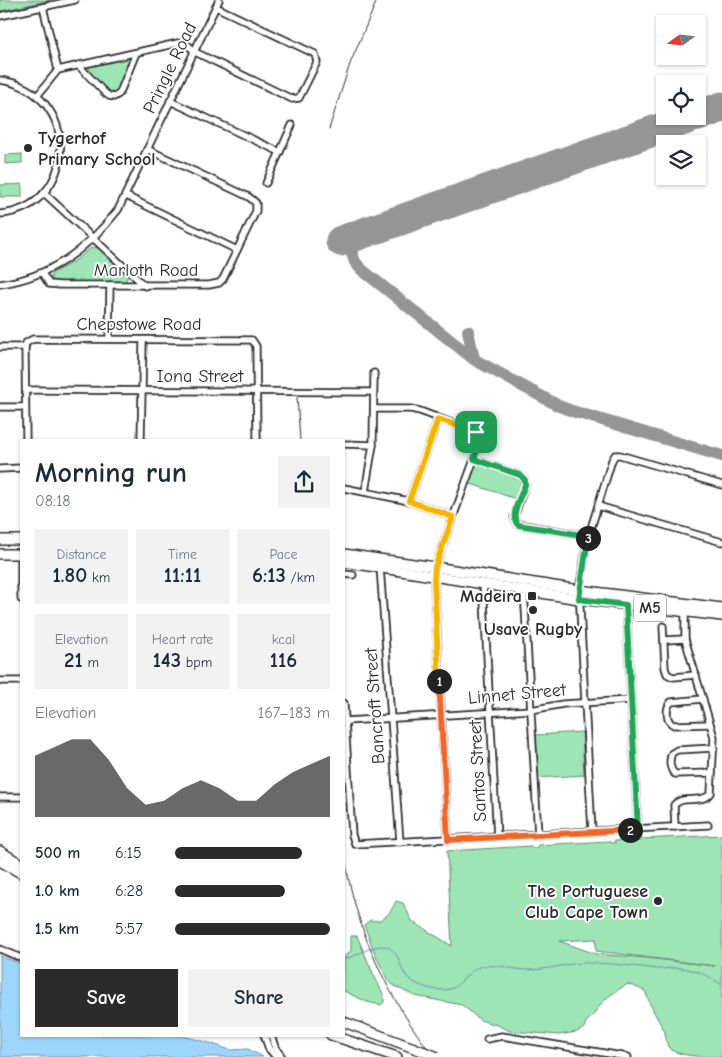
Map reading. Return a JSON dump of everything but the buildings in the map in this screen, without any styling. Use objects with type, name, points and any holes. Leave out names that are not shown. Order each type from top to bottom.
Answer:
[{"type":"main road","points":[[0,540],[20,540]]},
{"type":"main road","points":[[0,554],[20,554]]},
{"type":"main road","name":"M5","points":[[345,554],[579,594],[626,605],[722,616]]},
{"type":"main road","name":"M5","points":[[345,562],[380,568],[435,571],[483,583],[524,590],[722,608]]},
{"type":"main road","points":[[0,851],[20,863]]},
{"type":"main road","points":[[0,861],[20,872]]},
{"type":"main road","points":[[345,1022],[438,1057]]},
{"type":"main road","points":[[337,1037],[397,1057]]},
{"type":"street","points":[[0,16],[75,0]]},
{"type":"street","name":"Pringle Road","points":[[0,284],[42,273],[70,257],[94,238],[118,210],[219,0]]},
{"type":"street","points":[[43,7],[58,70]]},
{"type":"street","points":[[37,96],[58,70],[178,43],[189,46],[195,52],[292,99],[300,97],[317,62],[315,54],[216,7]]},
{"type":"street","points":[[78,65],[105,93],[114,97],[121,90],[136,53]]},
{"type":"street","points":[[0,80],[25,87],[37,96],[50,110],[60,133],[61,148],[56,173],[44,193],[31,204],[19,210],[0,214]]},
{"type":"street","points":[[170,101],[280,152]]},
{"type":"street","points":[[266,183],[292,125]]},
{"type":"street","points":[[126,196],[237,250],[256,211],[256,203],[252,199],[147,149]]},
{"type":"street","points":[[44,193],[145,286]]},
{"type":"street","name":"Marloth Road","points":[[42,273],[51,285],[209,285],[219,283],[223,279],[237,250]]},
{"type":"street","points":[[109,339],[110,285]]},
{"type":"street","name":"Chepstowe Road","points":[[25,347],[26,343],[33,339],[250,340],[256,344],[257,392]]},
{"type":"street","points":[[141,439],[143,340]]},
{"type":"street","points":[[0,347],[25,347],[26,439]]},
{"type":"street","points":[[365,492],[373,444],[374,373]]},
{"type":"street","name":"Iona Street","points":[[26,390],[374,392]]},
{"type":"street","points":[[257,392],[257,439]]},
{"type":"street","points":[[0,408],[25,407]]},
{"type":"street","points":[[374,410],[411,409],[476,432],[480,436],[480,443],[435,571],[448,840]]},
{"type":"street","points":[[409,501],[438,419]]},
{"type":"street","points":[[345,444],[373,444]]},
{"type":"street","points":[[592,832],[579,594],[589,536],[610,464],[615,455],[651,463],[722,485]]},
{"type":"street","points":[[474,459],[520,475],[524,479],[525,485],[512,522],[518,525],[589,536]]},
{"type":"street","points":[[0,468],[20,468]]},
{"type":"street","points":[[345,488],[409,501],[453,517]]},
{"type":"street","points":[[598,506],[722,542]]},
{"type":"street","name":"Bancroft Street","points":[[380,568],[400,842]]},
{"type":"street","points":[[345,574],[354,575]]},
{"type":"street","name":"Santos Street","points":[[483,583],[497,837]]},
{"type":"street","points":[[524,590],[538,835]]},
{"type":"street","points":[[626,605],[638,830]]},
{"type":"street","points":[[675,827],[675,803],[681,800],[708,797],[711,793],[714,748],[714,737],[685,639],[685,612]]},
{"type":"street","points":[[663,626],[665,668],[668,674],[673,676],[696,675]]},
{"type":"street","points":[[664,640],[685,639]]},
{"type":"street","points":[[0,681],[20,681]]},
{"type":"street","points":[[703,699],[671,702],[668,706],[668,718],[670,723],[674,725],[710,724]]},
{"type":"street","name":"Linnet Street","points":[[345,721],[531,710],[563,704],[631,700]]},
{"type":"street","points":[[345,721],[352,835],[356,844],[708,825]]},
{"type":"street","points":[[712,773],[675,774],[671,768],[670,758],[672,753],[677,750],[714,748]]},
{"type":"street","points":[[0,797],[20,797]]},
{"type":"street","points":[[0,949],[20,958]]},
{"type":"street","points":[[487,1039],[502,1036],[628,1057]]},
{"type":"street","points":[[265,1037],[269,1049],[276,1057]]},
{"type":"street","points":[[272,1037],[275,1047],[282,1057]]},
{"type":"green space","points":[[0,0],[51,0],[0,11]]},
{"type":"green space","points":[[127,57],[132,60],[117,94],[110,94],[88,72],[90,65]]},
{"type":"green space","points":[[22,154],[22,163],[5,164],[5,155]]},
{"type":"green space","points":[[22,184],[22,197],[0,197],[0,185]]},
{"type":"green space","points":[[92,247],[98,248],[128,274],[126,282],[55,282],[51,280],[51,274],[76,260]]},
{"type":"green space","points":[[474,459],[524,478],[519,500],[465,482]]},
{"type":"green space","points":[[582,732],[584,775],[538,778],[536,735]]},
{"type":"green space","points":[[722,835],[722,1057],[686,1055],[669,1048],[664,1030],[645,991],[628,984],[605,1000],[586,1022],[584,1028],[577,1032],[559,1035],[510,1031],[480,1020],[462,1005],[415,996],[388,981],[364,925],[370,920],[379,920],[386,916],[396,901],[403,903],[412,921],[452,946],[447,851],[531,846],[536,848],[538,845],[609,841],[610,843],[615,843],[614,841],[641,841],[642,839]],"holes":[[[596,939],[596,951],[715,966],[596,954],[559,941]]]},
{"type":"green space","points":[[351,936],[357,936],[384,996],[384,1002],[381,1005],[367,1002],[345,991],[345,956],[351,951]]},
{"type":"water","points":[[0,956],[20,964],[20,1037],[187,1037],[230,1050],[248,1049],[263,1057],[3,1057],[0,1056]]},
{"type":"waterway","points":[[345,959],[374,947],[388,947],[395,953],[408,978],[422,986],[438,990],[455,987],[472,971],[484,966],[529,970],[585,963],[692,970],[722,985]]},
{"type":"taxiway","points":[[347,239],[355,262],[361,269],[475,360],[559,406],[722,456]]},
{"type":"taxiway","points":[[468,331],[474,359]]},
{"type":"runway","points":[[706,113],[722,107]]},
{"type":"runway","points":[[341,241],[670,125]]},
{"type":"railway","points":[[329,129],[350,64],[377,0]]},
{"type":"railway","points":[[297,397],[300,439]]},
{"type":"railway","points":[[345,859],[356,908],[376,961],[402,1011],[434,1057]]},
{"type":"place","name":"Tygerhof Primary School","points":[[28,148]]},
{"type":"place","name":"Madeira","points":[[532,596]]},
{"type":"place","name":"Usave Rugby","points":[[533,610]]},
{"type":"place","name":"The Portuguese Club Cape Town","points":[[658,901]]},
{"type":"route","points":[[438,419],[476,432],[480,436],[480,443],[474,459],[520,475],[525,480],[514,516],[514,521],[518,525],[589,536],[579,599],[626,605],[638,830],[448,840],[434,579],[435,567],[453,517],[409,501],[438,419]]}]
